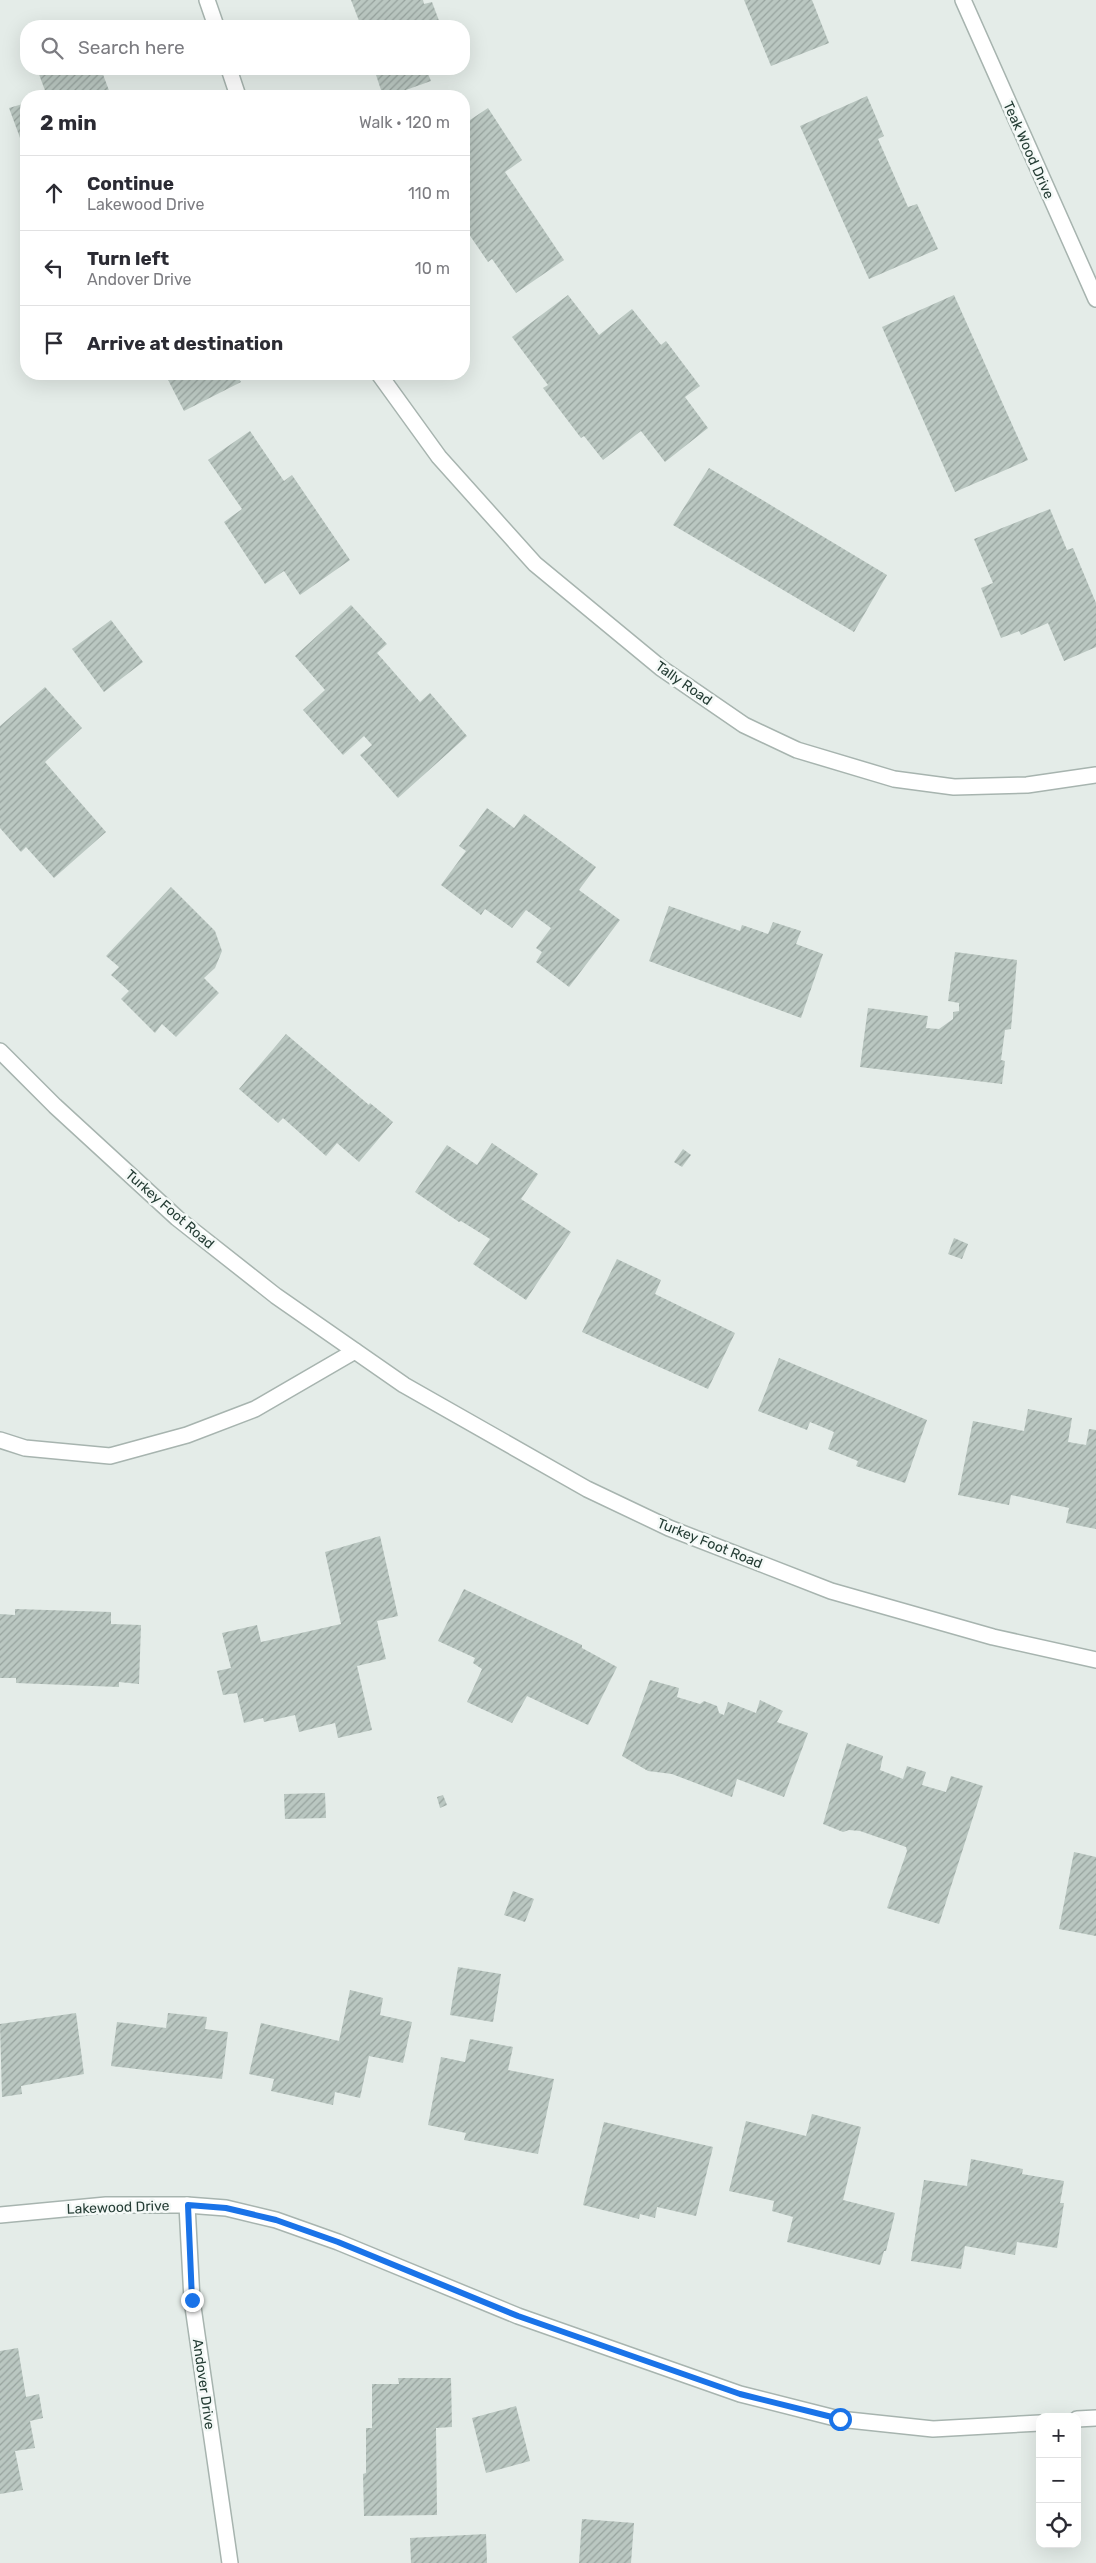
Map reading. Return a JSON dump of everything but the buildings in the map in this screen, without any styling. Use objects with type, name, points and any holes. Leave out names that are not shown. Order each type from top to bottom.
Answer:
[{"type":"street","points":[[207,0],[214,20]]},
{"type":"street","name":"Teak Wood Drive","points":[[962,0],[1096,299]]},
{"type":"street","points":[[231,75],[236,90]]},
{"type":"street","name":"Tally Road","points":[[383,380],[439,457],[535,564],[661,668],[744,725],[797,750],[894,779],[954,787],[1026,785],[1096,775]]},
{"type":"street","name":"Turkey Foot Road","points":[[0,1050],[55,1106],[177,1218],[276,1296],[404,1385],[579,1484],[669,1528],[831,1591],[993,1637],[1096,1660]]},
{"type":"street","points":[[0,1440],[25,1448],[110,1456],[188,1435],[256,1409],[355,1351]]},
{"type":"street","name":"Lakewood Drive","points":[[0,2215],[106,2205],[188,2205],[226,2208],[276,2220],[338,2242],[518,2316],[740,2394],[840,2419],[933,2429],[1036,2422]]},
{"type":"street","name":"Andover Drive","points":[[188,2205],[192,2300],[230,2563]]},
{"type":"street","points":[[1081,2420],[1096,2418]]},
{"type":"route","points":[[192,2300],[188,2205],[226,2208],[276,2220],[338,2242],[518,2316],[740,2394],[840,2419]]}]
